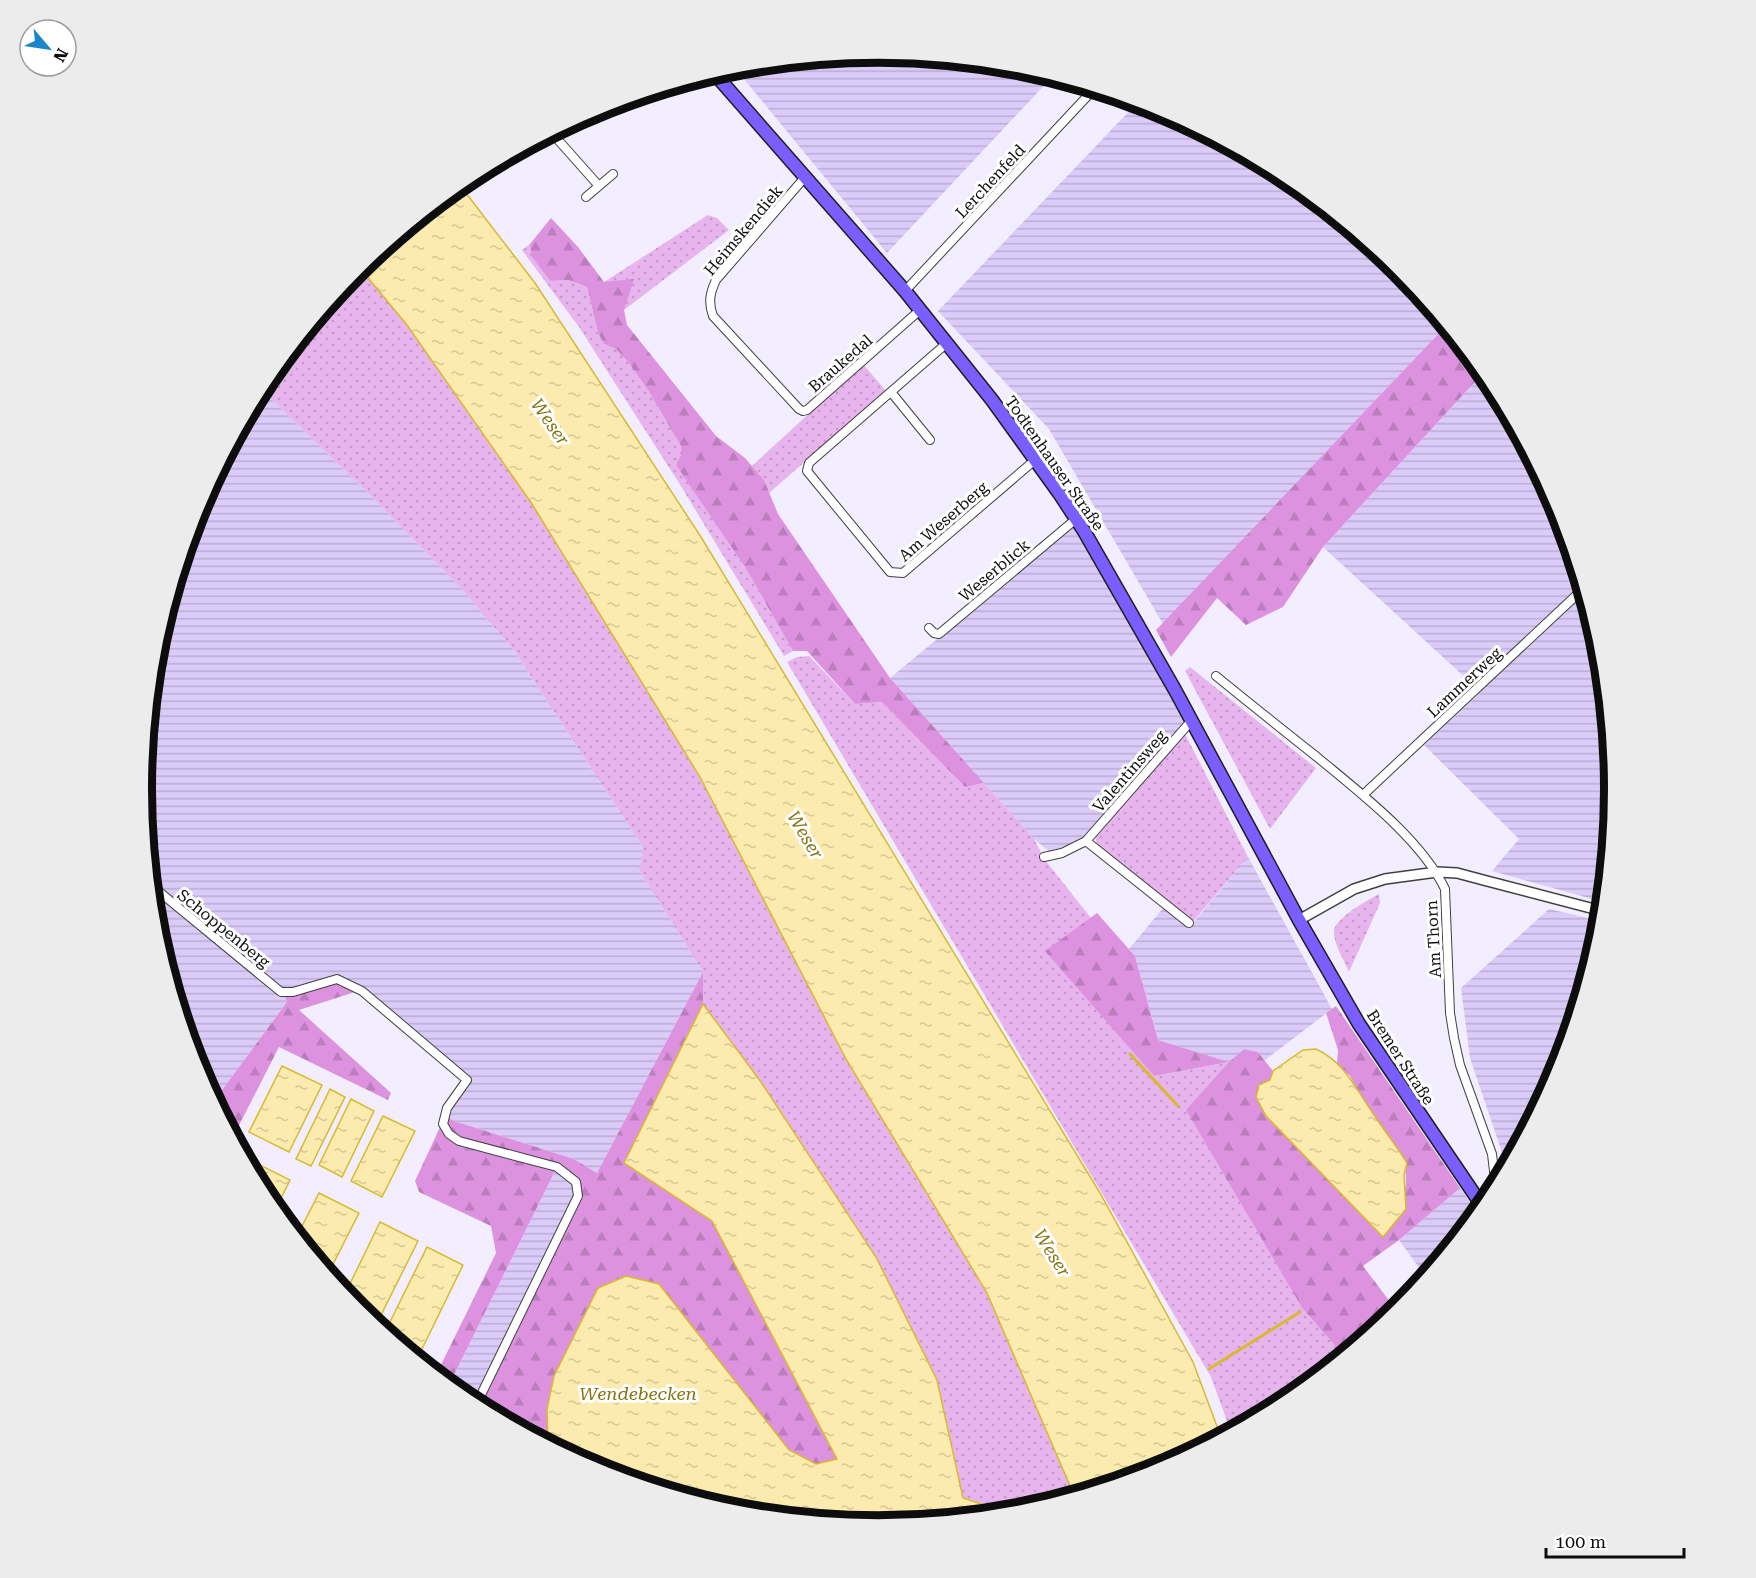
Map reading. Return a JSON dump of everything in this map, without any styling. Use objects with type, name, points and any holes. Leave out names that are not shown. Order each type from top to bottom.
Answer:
[{"type":"main road","name":"Todtenhauser Straße","points":[[721,81],[905,291],[1035,460],[1076,519],[1192,720],[1299,920]]},
{"type":"main road","name":"Bremer Straße","points":[[1299,920],[1352,1014],[1477,1199]]},
{"type":"street","name":"Lerchenfeld","points":[[905,291],[1088,95]]},
{"type":"street","points":[[557,138],[599,186]]},
{"type":"street","points":[[586,197],[613,174]]},
{"type":"street","name":"Heimskendiek","points":[[753,360],[713,316],[710,293],[716,280],[806,176]]},
{"type":"street","name":"Braukedal","points":[[753,360],[803,411],[807,410],[920,310]]},
{"type":"street","points":[[930,440],[891,392],[947,343]]},
{"type":"street","name":"Am Weserberg","points":[[891,392],[807,467],[807,471],[890,572],[903,573],[1035,460]]},
{"type":"street","name":"Weserblick","points":[[929,628],[939,634],[1076,519]]},
{"type":"street","name":"Lammerweg","points":[[1363,795],[1577,595]]},
{"type":"street","name":"Am Thorn","points":[[1216,676],[1363,795],[1419,850],[1437,872],[1445,889],[1450,1013],[1454,1038],[1460,1065],[1492,1154],[1494,1173]]},
{"type":"street","name":"Valentinsweg","points":[[1044,856],[1062,853],[1086,841],[1192,720]]},
{"type":"street","points":[[1086,841],[1188,923]]},
{"type":"street","points":[[1299,920],[1354,889],[1385,879],[1437,872],[1457,873],[1594,909]]},
{"type":"street","name":"Schoppenberg","points":[[159,892],[281,992],[293,992],[337,979],[362,991],[467,1080],[447,1108],[443,1124],[449,1134],[459,1141],[557,1167],[576,1182],[578,1196],[480,1396]]},
{"type":"shaded area","points":[[878,63],[973,69],[1046,83],[887,253],[741,76],[783,69]]},
{"type":"shaded area","points":[[1131,109],[1199,138],[1281,185],[1357,243],[1424,310],[1441,331],[1163,624],[1049,429],[938,311]]},
{"type":"shaded area","points":[[708,215],[717,218],[729,230],[624,310],[604,282]]},
{"type":"shaded area","points":[[530,244],[531,256],[550,281],[568,280],[587,287],[598,333],[604,344],[616,349],[648,390],[681,446],[681,455],[793,651],[784,656],[679,483],[579,327],[522,250]]},
{"type":"shaded area","points":[[366,275],[407,325],[532,504],[700,777],[987,1293],[1071,1488],[988,1506],[963,1498],[937,1380],[876,1257],[761,1082],[703,1004],[703,972],[639,870],[643,847],[513,649],[461,588],[268,396],[302,347],[332,310]]},
{"type":"shaded area","points":[[863,364],[886,391],[769,493],[764,480],[752,466]]},
{"type":"shaded area","points":[[1477,379],[1507,426],[1549,511],[1579,601],[1590,647],[1598,694],[1604,789],[1595,900],[1492,871],[1519,839],[1424,745],[1481,692],[1323,547]]},
{"type":"shaded area","points":[[268,396],[461,588],[513,649],[643,847],[639,870],[703,972],[597,1173],[574,1159],[447,1117],[450,1109],[473,1079],[363,989],[346,979],[324,978],[296,989],[282,990],[287,1002],[219,1094],[191,1022],[166,931],[158,884],[152,789],[158,694],[177,601],[207,511],[249,426]]},
{"type":"shaded area","points":[[1074,526],[1186,722],[1085,837],[1063,850],[1050,852],[1034,839],[890,678]]},
{"type":"shaded area","points":[[809,656],[855,704],[882,702],[965,787],[984,783],[1034,839],[1045,860],[1091,918],[1046,951],[1154,1076],[1229,1062],[1303,1309],[1339,1350],[1281,1393],[1241,1418],[1228,1425],[1211,1377],[787,662],[797,657]]},
{"type":"shaded area","points":[[1190,667],[1316,768],[1270,829],[1185,671]]},
{"type":"shaded area","points":[[1185,734],[1248,857],[1192,923],[1097,846],[1095,835]]},
{"type":"shaded area","points":[[1248,857],[1332,1009],[1265,1060],[1258,1052],[1244,1049],[1229,1062],[1158,1040],[1135,956],[1129,949],[1164,907],[1189,928]]},
{"type":"shaded area","points":[[1379,894],[1380,903],[1349,972],[1336,942],[1335,927],[1352,910]]},
{"type":"shaded area","points":[[1549,909],[1592,919],[1579,977],[1549,1067],[1504,1157],[1470,1058],[1461,988]]},
{"type":"shaded area","points":[[556,1169],[574,1185],[575,1198],[478,1395],[453,1377]]},
{"type":"shaded area","points":[[1460,1188],[1472,1205],[1421,1271],[1399,1240]]},
{"type":"green space","points":[[551,218],[578,247],[604,282],[634,279],[624,310],[627,325],[716,436],[745,458],[764,480],[778,514],[890,678],[984,783],[965,787],[882,702],[855,704],[807,651],[793,651],[745,567],[676,465],[681,455],[681,446],[648,390],[616,349],[604,344],[598,333],[587,287],[568,280],[550,281],[531,256],[530,244]]},
{"type":"green space","points":[[1441,331],[1477,379],[1323,547],[1283,607],[1246,625],[1217,598],[1171,657],[1156,630]]},
{"type":"green space","points":[[1097,913],[1135,956],[1158,1040],[1229,1062],[1154,1076],[1045,951]]},
{"type":"green space","points":[[703,972],[703,1004],[624,1163],[712,1221],[837,1459],[816,1464],[789,1451],[659,1284],[598,1288],[554,1376],[547,1409],[548,1435],[491,1403],[484,1395],[583,1197],[575,1177],[558,1164],[461,1139],[450,1130],[447,1117],[574,1159],[597,1173]]},
{"type":"green space","points":[[338,981],[355,992],[299,1010],[391,1093],[388,1100],[279,1047],[237,1129],[219,1094],[287,1002],[285,997]]},
{"type":"green space","points":[[1336,1006],[1460,1188],[1399,1240],[1363,1266],[1391,1302],[1339,1350],[1303,1309],[1186,1110],[1229,1062],[1244,1049],[1258,1052],[1273,1071],[1266,1116],[1383,1237],[1403,1195],[1407,1163],[1359,1094],[1350,1076],[1337,1063],[1338,1050],[1326,1013]]},
{"type":"green space","points":[[441,1125],[447,1136],[556,1169],[453,1377],[440,1368],[496,1253],[491,1226],[419,1192],[415,1181]]},
{"type":"water","name":"Weser","points":[[465,192],[535,283],[701,537],[1100,1193],[1193,1362],[1218,1430],[1156,1460],[1071,1488],[987,1293],[846,1059],[700,777],[532,504],[407,325],[366,275],[399,243]]},
{"type":"water","name":"Wendebecken","points":[[703,1004],[761,1082],[876,1257],[937,1380],[963,1498],[988,1506],[878,1515],[783,1509],[690,1490],[645,1476],[600,1460],[548,1435],[547,1409],[554,1376],[598,1288],[626,1276],[659,1284],[789,1450],[816,1464],[837,1459],[712,1221],[624,1163]]},
{"type":"water","points":[[1316,1049],[1326,1054],[1342,1068],[1407,1163],[1404,1175],[1406,1209],[1383,1237],[1266,1116],[1256,1097],[1259,1085],[1270,1080],[1273,1071],[1303,1050]]},
{"type":"water","points":[[282,1066],[322,1085],[289,1152],[249,1132]]},
{"type":"water","points":[[330,1089],[345,1097],[311,1166],[296,1159]]},
{"type":"water","points":[[351,1099],[374,1111],[342,1177],[319,1165]]},
{"type":"water","points":[[383,1116],[415,1131],[382,1197],[351,1181]]},
{"type":"water","points":[[256,1163],[290,1180],[280,1200]]},
{"type":"water","points":[[319,1193],[359,1213],[331,1267],[301,1229]]},
{"type":"water","points":[[380,1222],[418,1241],[380,1317],[349,1286]]},
{"type":"water","points":[[427,1247],[463,1265],[420,1352],[389,1325]]},
{"type":"waterway","points":[[1130,1054],[1178,1106]]},
{"type":"waterway","points":[[1209,1369],[1300,1312]]}]
